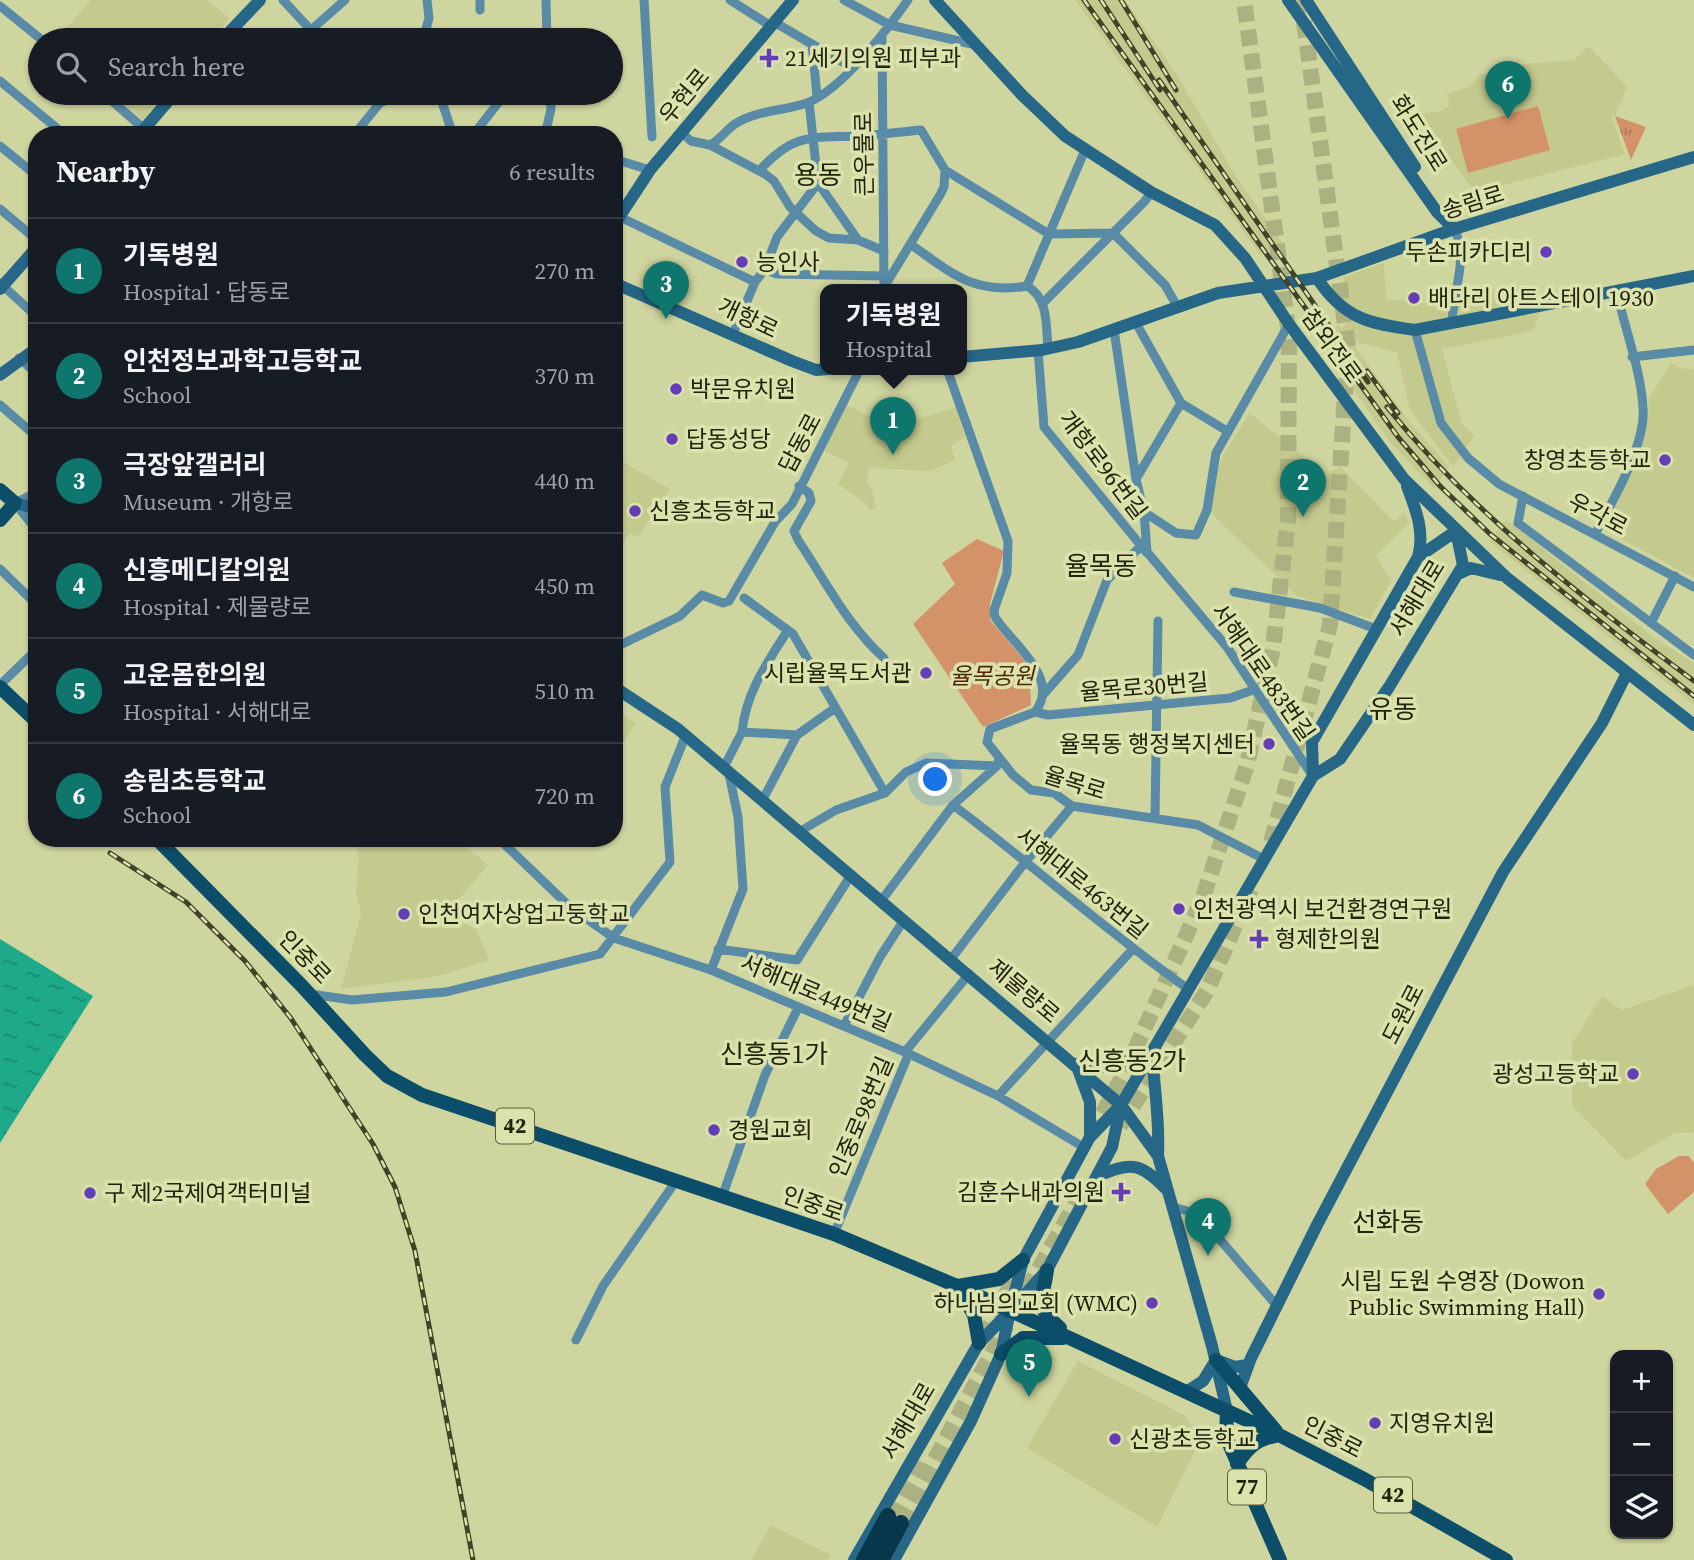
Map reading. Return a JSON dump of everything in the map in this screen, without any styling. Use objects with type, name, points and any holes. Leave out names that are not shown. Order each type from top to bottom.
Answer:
[{"type":"highway","points":[[864,1560],[895,1520],[881,1560]]},
{"type":"main road","points":[[233,28],[260,0]]},
{"type":"main road","name":"우현로","points":[[623,212],[650,170],[793,0]]},
{"type":"main road","name":"참외전로","points":[[935,0],[1043,117],[1086,150],[1151,192],[1215,225],[1245,258],[1289,324],[1404,479],[1507,578],[1694,726]]},
{"type":"main road","name":"화도진로","points":[[1288,0],[1437,212],[1454,229]]},
{"type":"main road","name":"화도진로","points":[[1306,0],[1454,229]]},
{"type":"main road","points":[[150,126],[166,105]]},
{"type":"main road","name":"송림로","points":[[1264,286],[1317,278],[1454,229],[1694,157]]},
{"type":"main road","points":[[1,286],[28,257]]},
{"type":"main road","points":[[1317,278],[1335,304],[1349,313],[1382,324],[1416,330],[1694,276]]},
{"type":"main road","name":"개항로","points":[[623,286],[792,361],[820,370]]},
{"type":"main road","points":[[967,356],[1043,349],[1136,323],[1219,293],[1264,286]]},
{"type":"main road","points":[[0,375],[28,353]]},
{"type":"main road","points":[[1404,479],[1420,526],[1422,543],[1418,557]]},
{"type":"main road","points":[[0,490],[15,503],[28,507]]},
{"type":"main road","points":[[0,520],[15,503]]},
{"type":"main road","name":"서해대로","points":[[894,1560],[971,1421],[1001,1354],[1023,1261],[1087,1143],[1121,1105],[1312,776],[1340,759],[1389,687],[1463,565],[1456,531],[1418,557],[1312,742],[1312,776]]},
{"type":"main road","points":[[1449,585],[1461,571],[1471,568],[1492,571],[1507,578]]},
{"type":"main road","name":"도원로","points":[[1240,1388],[1247,1366],[1277,1306],[1503,872],[1602,723],[1627,673]]},
{"type":"main road","points":[[0,686],[28,713]]},
{"type":"main road","name":"제물량로","points":[[623,693],[685,737],[1049,1041],[1121,1105],[1158,1156],[1216,1360],[1227,1411],[1226,1437],[1280,1560]]},
{"type":"main road","name":"인중로","points":[[165,847],[310,994],[379,1069],[422,1096],[834,1234],[957,1286],[1279,1435],[1364,1479],[1506,1560]]},
{"type":"main road","points":[[1087,1143],[1090,1102],[1076,1064],[1105,1067],[1152,1052],[1154,1097],[1160,1123],[1158,1156]]},
{"type":"main road","name":"서해대로","points":[[854,1560],[979,1343],[1047,1270],[1112,1147],[1121,1105]]},
{"type":"main road","points":[[1097,1176],[1132,1165],[1142,1168],[1167,1191]]},
{"type":"main road","points":[[979,1343],[974,1315],[957,1286],[999,1279],[1023,1261]]},
{"type":"main road","points":[[1047,1270],[1039,1301],[1042,1312],[1071,1339]]},
{"type":"main road","points":[[1001,1354],[1023,1338],[1071,1339]]},
{"type":"main road","points":[[1216,1360],[1235,1367],[1247,1366]]},
{"type":"main road","points":[[1216,1360],[1279,1435],[1259,1439],[1251,1444],[1237,1464]]},
{"type":"main road","points":[[1186,1392],[1203,1381],[1216,1360]]},
{"type":"street","points":[[283,0],[309,28]]},
{"type":"street","points":[[313,28],[345,0]]},
{"type":"street","points":[[426,28],[429,18],[427,0]]},
{"type":"street","points":[[546,0],[547,28]]},
{"type":"street","points":[[644,0],[652,137]]},
{"type":"street","points":[[730,0],[853,68]]},
{"type":"street","points":[[844,0],[890,25],[978,45]]},
{"type":"street","points":[[710,145],[735,124],[813,99],[853,68],[908,0]]},
{"type":"street","points":[[0,6],[28,29]]},
{"type":"street","name":"큰우물로","points":[[882,35],[885,284]]},
{"type":"street","points":[[812,44],[812,136],[818,183],[858,240]]},
{"type":"street","points":[[0,80],[28,104]]},
{"type":"street","points":[[30,105],[54,126]]},
{"type":"street","points":[[116,105],[138,126]]},
{"type":"street","points":[[362,126],[379,105]]},
{"type":"street","points":[[443,105],[450,126]]},
{"type":"street","points":[[480,126],[497,105]]},
{"type":"street","points":[[547,126],[551,105]]},
{"type":"street","points":[[759,171],[786,147],[812,136],[921,130],[945,170],[1049,234],[1113,233],[1165,285],[1178,308]]},
{"type":"street","points":[[681,132],[691,141],[710,145],[774,181],[796,213],[829,238],[858,240],[884,251]]},
{"type":"street","points":[[0,146],[28,169]]},
{"type":"street","points":[[1027,286],[1086,150]]},
{"type":"street","points":[[623,162],[650,170]]},
{"type":"street","points":[[765,269],[776,274],[885,284],[944,187],[945,170]]},
{"type":"street","points":[[733,334],[755,282],[765,269],[777,237],[818,183]]},
{"type":"street","points":[[910,244],[962,281],[999,289],[1027,286],[1037,293],[1043,303],[1151,192]]},
{"type":"street","points":[[0,209],[28,232]]},
{"type":"street","points":[[623,224],[755,282]]},
{"type":"street","points":[[1452,324],[1453,299],[1461,262],[1461,248],[1454,229]]},
{"type":"street","points":[[1,286],[28,309]]},
{"type":"street","points":[[1595,534],[1620,487],[1641,429],[1644,410],[1617,292]]},
{"type":"street","name":"개항로96번길","points":[[1043,303],[1044,426],[1148,555]]},
{"type":"street","points":[[1136,323],[1181,403],[1227,431]]},
{"type":"street","points":[[1144,512],[1176,533],[1196,535],[1207,510],[1212,464],[1227,431],[1289,324]]},
{"type":"street","points":[[1114,330],[1136,479],[1144,512],[1148,555]]},
{"type":"street","name":"우각로","points":[[1416,330],[1441,423],[1468,458],[1486,473],[1523,495],[1694,587]]},
{"type":"street","points":[[1632,357],[1694,350]]},
{"type":"street","points":[[19,358],[28,366]]},
{"type":"street","name":"답동로","points":[[623,644],[680,616],[702,595],[723,603],[729,601],[775,522],[786,513],[857,375]]},
{"type":"street","points":[[949,375],[1008,541],[1008,565],[994,610],[995,617],[1038,669],[1042,696]]},
{"type":"street","points":[[1136,479],[1181,403]]},
{"type":"street","points":[[0,405],[28,427]]},
{"type":"street","points":[[799,486],[811,501],[794,531],[798,540],[841,608],[868,643],[884,658]]},
{"type":"street","points":[[1523,495],[1518,523],[1694,655]]},
{"type":"street","points":[[28,496],[15,503],[28,520]]},
{"type":"street","points":[[998,762],[987,742],[988,731],[1035,712],[1042,696],[1078,654],[1107,580],[1141,546]]},
{"type":"street","name":"서해대로483번길","points":[[1148,555],[1227,647],[1312,776]]},
{"type":"street","points":[[0,569],[28,596]]},
{"type":"street","points":[[1651,623],[1675,576]]},
{"type":"street","points":[[1234,592],[1320,608],[1376,629]]},
{"type":"street","points":[[744,598],[788,630],[885,793]]},
{"type":"street","points":[[1155,817],[1158,621]]},
{"type":"street","points":[[710,970],[743,889],[738,817],[726,771],[742,732],[745,707],[752,687],[788,630]]},
{"type":"street","points":[[0,686],[28,658]]},
{"type":"street","name":"율목로30번길","points":[[1035,712],[1048,715],[1155,706],[1230,698],[1256,690]]},
{"type":"street","points":[[762,801],[800,732],[835,708]]},
{"type":"street","points":[[742,732],[800,732]]},
{"type":"street","points":[[310,994],[352,1000],[446,992],[600,954],[670,862],[665,787],[685,737]]},
{"type":"street","points":[[799,832],[836,810],[885,793],[906,772],[926,763],[998,762]]},
{"type":"street","points":[[881,901],[953,805],[998,762]]},
{"type":"street","name":"율목로","points":[[998,762],[1031,790],[1054,793],[1072,806],[1129,817],[1155,817],[1208,829],[1264,859]]},
{"type":"street","name":"서해대로463번길","points":[[953,805],[1026,861],[1132,950],[1188,989]]},
{"type":"street","points":[[951,960],[1026,861],[1072,806]]},
{"type":"street","name":"서해대로449번길","points":[[507,847],[570,907],[614,938],[710,970],[907,1052],[1087,1143]]},
{"type":"street","points":[[718,949],[797,960],[851,876]]},
{"type":"street","points":[[844,1026],[880,957],[904,920]]},
{"type":"street","points":[[998,1096],[1132,950]]},
{"type":"street","name":"인중로98번길","points":[[834,1234],[907,1052],[969,974]]},
{"type":"street","points":[[722,1197],[765,1075],[798,1008]]},
{"type":"street","points":[[576,1340],[603,1286],[676,1181]]},
{"type":"street","points":[[1173,1207],[1198,1214],[1277,1306]]},
{"type":"shaded area","points":[[91,0],[206,0],[230,18],[221,28],[66,28]]},
{"type":"shaded area","points":[[1075,0],[1125,0],[1176,73],[1235,175],[1282,242],[1261,255]]},
{"type":"shaded area","points":[[1589,46],[1627,87],[1615,116],[1611,117],[1625,154],[1475,192],[1424,124],[1407,127],[1404,116],[1442,111],[1450,105],[1446,94],[1471,86],[1479,75],[1505,71],[1503,66],[1574,60]]},
{"type":"shaded area","points":[[125,105],[156,105],[143,120]]},
{"type":"shaded area","points":[[1384,263],[1386,299],[1431,304],[1465,295],[1537,284],[1542,307],[1533,331],[1442,349],[1462,424],[1474,435],[1453,467],[1410,410],[1397,352],[1359,343],[1346,334],[1409,421],[1449,467],[1434,488],[1389,441],[1318,338],[1339,325],[1342,329],[1351,316],[1339,308],[1344,277]]},
{"type":"shaded area","name":"창영초등학교","points":[[1671,363],[1683,369],[1694,369],[1694,578],[1603,529],[1632,470],[1649,410],[1648,400]]},
{"type":"shaded area","points":[[846,405],[882,422],[909,422],[956,407],[965,437],[951,446],[955,460],[930,471],[869,468],[867,483],[873,491],[876,509],[869,510],[866,503],[838,484],[849,463],[823,450]]},
{"type":"shaded area","points":[[1250,413],[1326,475],[1340,467],[1395,522],[1404,512],[1409,523],[1376,556],[1391,581],[1370,619],[1297,596],[1206,508],[1223,455]]},
{"type":"shaded area","name":"신흥초등학교","points":[[623,462],[670,489],[638,537],[630,533],[623,543]]},
{"type":"shaded area","points":[[1506,519],[1653,637],[1694,663],[1694,705],[1489,541]]},
{"type":"shaded area","points":[[623,715],[636,723],[623,743]]},
{"type":"shaded area","name":"인천여자상업고둥학교","points":[[356,847],[467,847],[488,865],[446,914],[477,930],[489,960],[439,976],[341,989],[361,914],[356,891],[359,857]]},
{"type":"shaded area","name":"광성고등학교","points":[[1694,985],[1694,1132],[1675,1133],[1626,1161],[1572,1105],[1572,1043],[1602,996],[1622,1010]]},
{"type":"shaded area","name":"신광초등학교","points":[[1078,1361],[1186,1416],[1199,1444],[1157,1527],[1027,1448]]},
{"type":"shaded area","points":[[771,1525],[831,1555],[828,1560],[751,1560]]},
{"type":"green space","points":[[1538,106],[1550,150],[1468,173],[1456,129]]},
{"type":"green space","points":[[1615,116],[1646,127],[1631,160]]},
{"type":"green space","name":"율목공원","points":[[977,539],[1004,551],[990,604],[990,620],[1029,666],[1031,705],[983,727],[913,624],[955,584],[942,563]]},
{"type":"green space","points":[[1679,1156],[1689,1156],[1694,1163],[1694,1192],[1668,1214],[1645,1184],[1656,1169]]},
{"type":"water","points":[[0,939],[93,996],[0,1143]]},
{"type":"tunnel","points":[[1091,1135],[1125,1072],[1202,900],[1247,765],[1273,648],[1288,520],[1289,335],[1244,0]]},
{"type":"tunnel","points":[[1271,842],[1330,625],[1348,347],[1301,0]]},
{"type":"tunnel","points":[[1120,1126],[1207,991],[1251,889]]},
{"type":"tunnel","points":[[1027,1290],[1076,1203]]},
{"type":"tunnel","points":[[983,1338],[1018,1272]]},
{"type":"tunnel","points":[[901,1523],[1007,1325]]},
{"type":"tunnel","points":[[888,1516],[918,1460]]},
{"type":"railway","points":[[1084,0],[1398,437],[1440,486],[1490,534],[1694,696]]},
{"type":"railway","points":[[1101,0],[1160,90]]},
{"type":"railway","points":[[1121,0],[1176,90]]},
{"type":"railway","points":[[1159,80],[1368,382]]},
{"type":"railway","points":[[1367,371],[1398,413]]},
{"type":"railway","points":[[1387,407],[1456,484],[1493,519],[1571,586],[1694,681]]},
{"type":"railway","points":[[110,853],[186,902],[245,961],[290,1017],[373,1144],[395,1187],[415,1251],[473,1560]]},
{"type":"place","name":"21세기의원 피부과","points":[[769,58]]},
{"type":"place","name":"송림초등학교","points":[[1508,119]]},
{"type":"place","name":"두손피카디리","points":[[1546,252]]},
{"type":"place","name":"능인사","points":[[742,262]]},
{"type":"place","name":"배다리 아트스테이 1930","points":[[1414,298]]},
{"type":"place","name":"극장앞갤러리","points":[[666,319]]},
{"type":"place","name":"박문유치원","points":[[676,389]]},
{"type":"place","name":"답동성당","points":[[672,439]]},
{"type":"place","name":"기독병원","points":[[893,455]]},
{"type":"place","name":"창영초등학교","points":[[1665,460]]},
{"type":"place","name":"신흥초등학교","points":[[635,511]]},
{"type":"place","name":"인천정보과학고등학교","points":[[1303,517]]},
{"type":"place","name":"시립율목도서관","points":[[926,673]]},
{"type":"place","name":"율목동 행정복지센터","points":[[1269,744]]},
{"type":"place","name":"인천광역시 보건환경연구원","points":[[1179,909]]},
{"type":"place","name":"인천여자상업고둥학교","points":[[404,914]]},
{"type":"place","name":"형제한의원","points":[[1259,939]]},
{"type":"place","name":"광성고등학교","points":[[1633,1074]]},
{"type":"place","name":"경원교회","points":[[714,1130]]},
{"type":"place","name":"김훈수내과의원","points":[[1121,1192]]},
{"type":"place","name":"구 제2국제여객터미널","points":[[90,1193]]},
{"type":"place","name":"신흥메디칼의원","points":[[1208,1256]]},
{"type":"place","name":"시립 도원 수영장 (Dowon Public Swimming Hall)","points":[[1599,1294]]},
{"type":"place","name":"하나님의교회 (WMC)","points":[[1152,1303]]},
{"type":"place","name":"고운몸한의원","points":[[1029,1397]]},
{"type":"place","name":"지영유치원","points":[[1375,1423]]},
{"type":"place","name":"신광초등학교","points":[[1115,1439]]},
{"type":"district","name":"용동","points":[[818,175]]},
{"type":"district","name":"율목동","points":[[1101,566]]},
{"type":"district","name":"유동","points":[[1393,709]]},
{"type":"district","name":"신흥동1가","points":[[774,1054]]},
{"type":"district","name":"신흥동2가","points":[[1132,1061]]},
{"type":"district","name":"선화동","points":[[1388,1222]]}]
